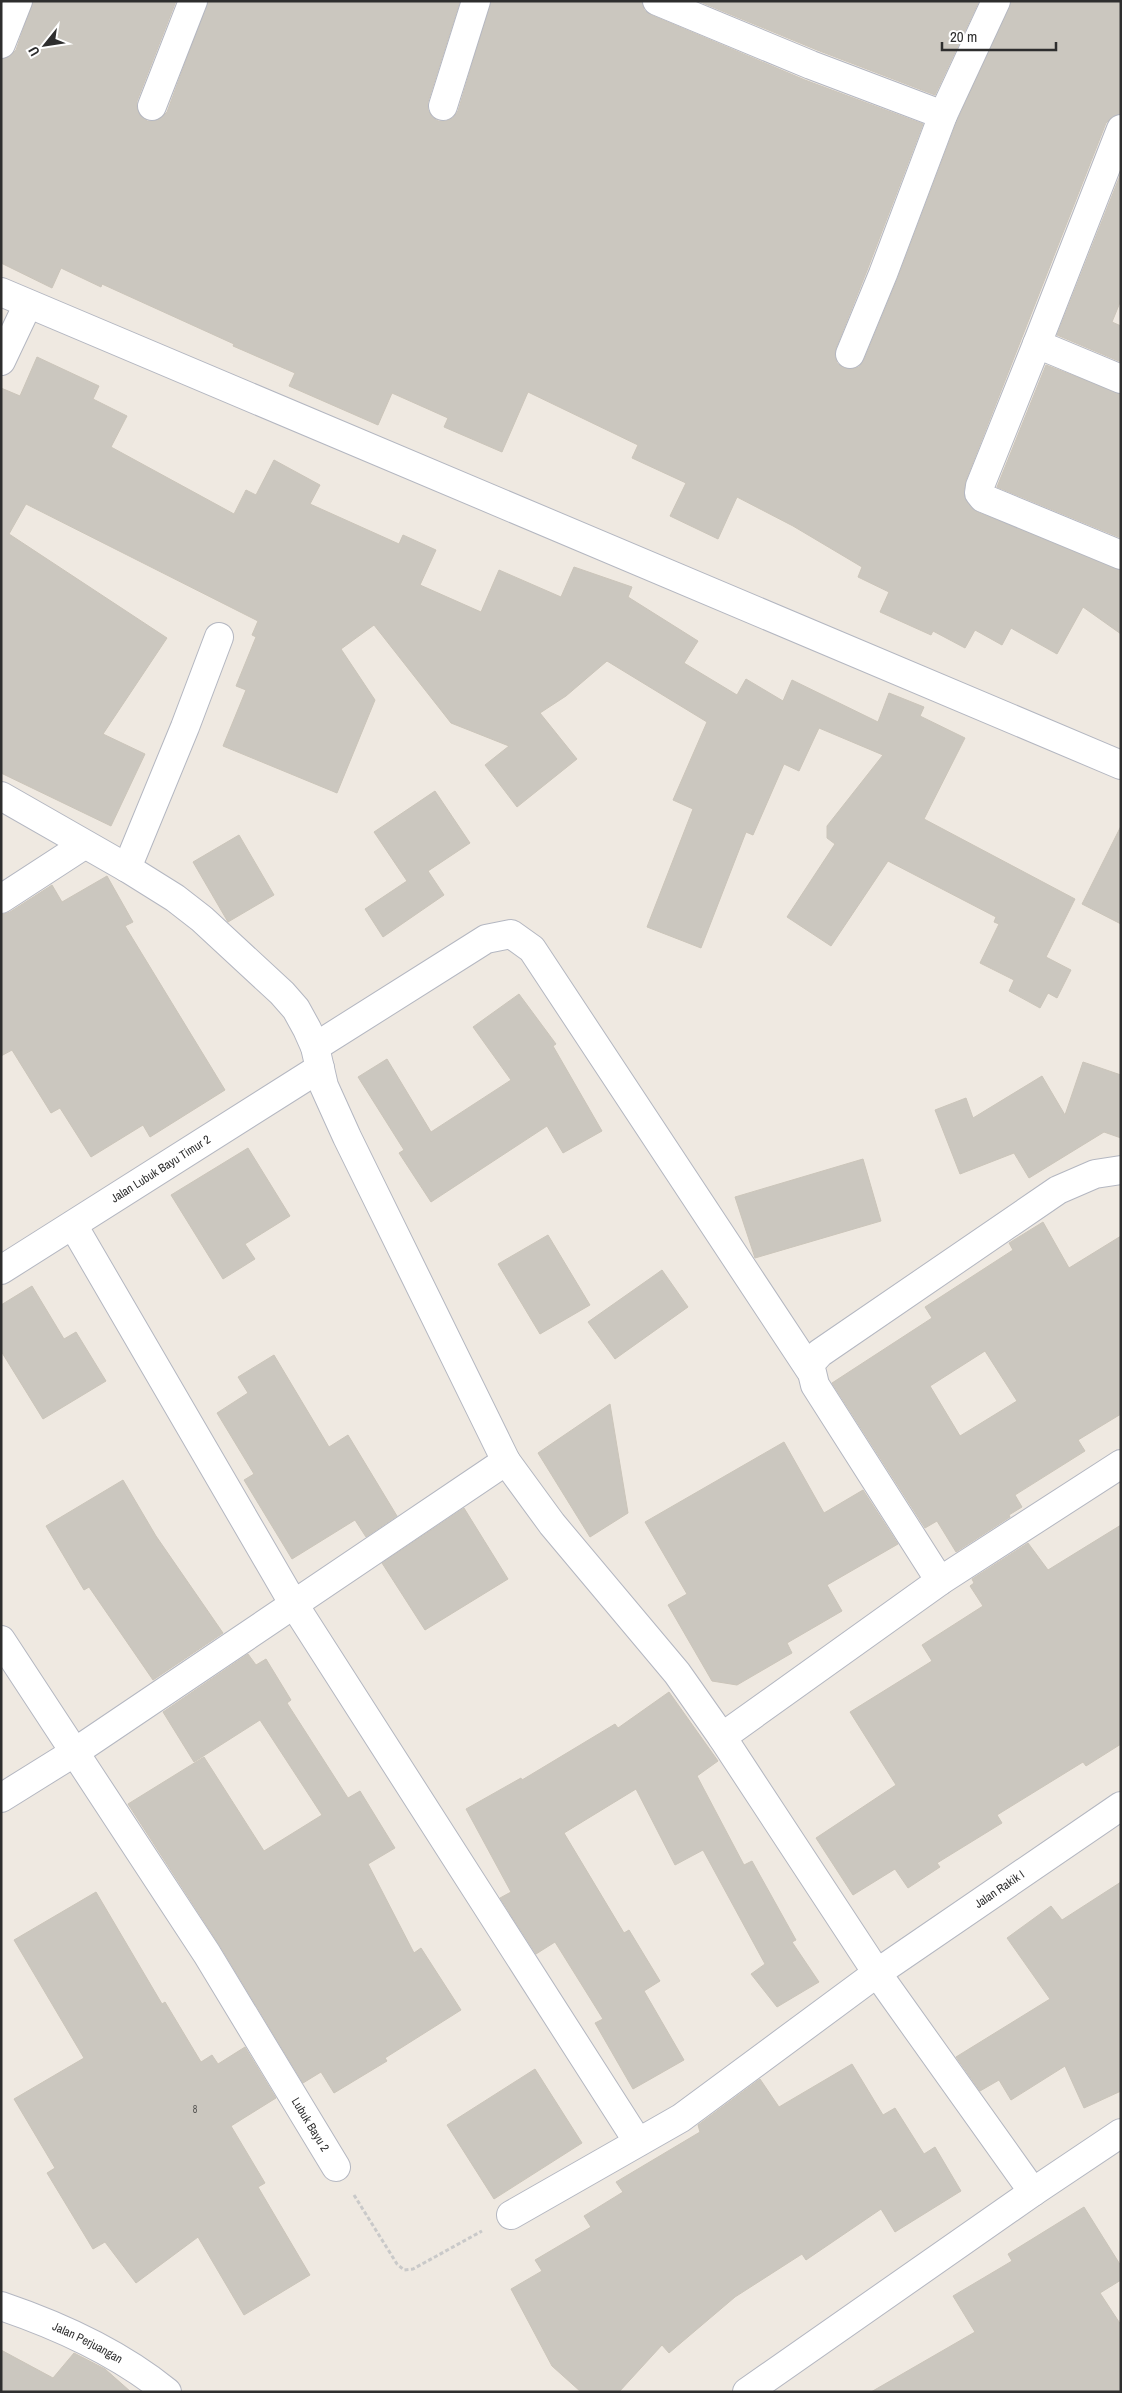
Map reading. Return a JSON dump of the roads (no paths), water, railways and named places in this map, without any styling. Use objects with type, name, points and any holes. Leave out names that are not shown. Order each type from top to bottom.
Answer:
[{"type":"street","points":[[1,44],[18,1]]},
{"type":"street","points":[[152,106],[193,1]]},
{"type":"street","points":[[443,106],[476,1]]},
{"type":"street","points":[[657,1],[811,65],[943,115]]},
{"type":"street","points":[[850,354],[883,274],[943,115],[996,1]]},
{"type":"street","points":[[1121,129],[979,492],[983,498],[1121,555]]},
{"type":"street","points":[[1,292],[1121,765]]},
{"type":"street","points":[[1,361],[28,304]]},
{"type":"street","points":[[1037,344],[1121,379]]},
{"type":"street","points":[[127,868],[185,727],[219,637]]},
{"type":"street","points":[[1,796],[127,868],[175,898],[202,918],[282,993],[296,1009],[317,1058],[324,1086],[347,1137],[506,1461],[562,1538],[677,1673],[722,1737],[877,1973],[1033,2192]]},
{"type":"street","points":[[1,899],[84,845]]},
{"type":"street","name":"Jalan Lubuk Bayu Timur 2","points":[[1,1270],[74,1225],[486,939],[511,934],[532,949],[810,1370],[815,1385],[940,1581]]},
{"type":"street","points":[[810,1370],[813,1358],[1058,1190],[1095,1174],[1121,1170]]},
{"type":"street","points":[[74,1225],[293,1603],[638,2142],[511,2215]]},
{"type":"street","points":[[1,1798],[75,1752],[293,1603],[506,1461]]},
{"type":"street","points":[[722,1737],[940,1581],[1121,1464]]},
{"type":"street","points":[[1,1640],[75,1752]]},
{"type":"street","name":"Lubuk Bayu 2","points":[[75,1752],[207,1954],[336,2167]]},
{"type":"street","name":"Jalan Rakik I","points":[[638,2142],[681,2118],[877,1973],[1121,1806]]},
{"type":"street","points":[[747,2392],[1033,2192],[1121,2133]]},
{"type":"street","name":"Jalan Perjuangan","points":[[1,2306],[68,2332],[134,2368],[167,2392]]}]
